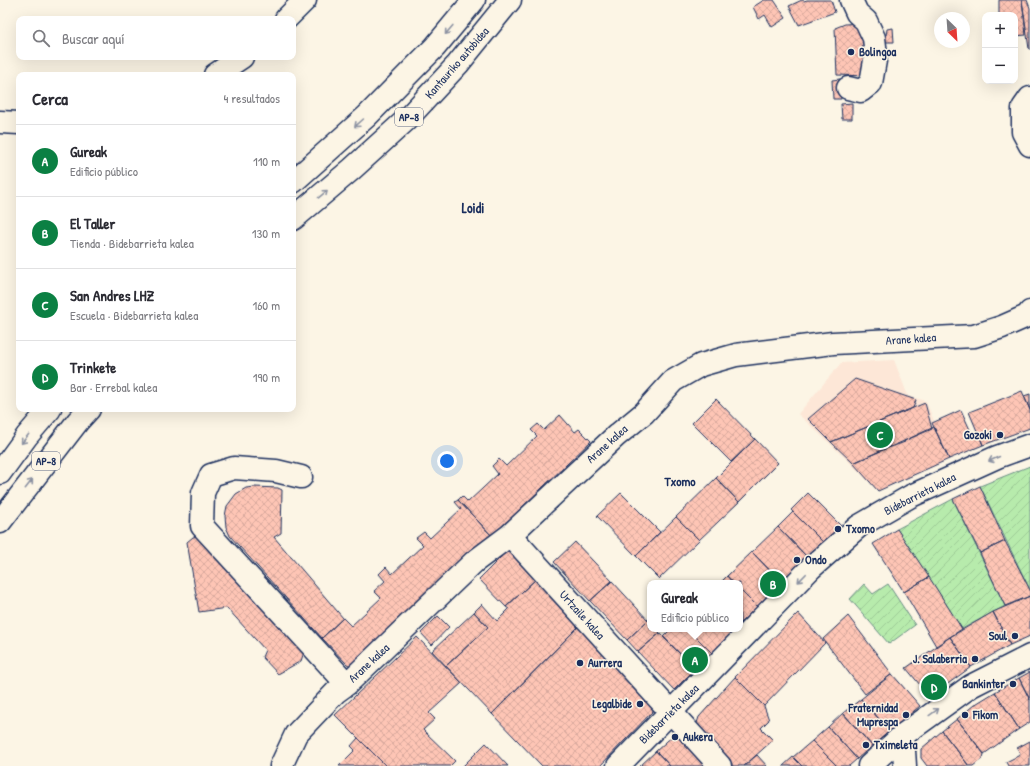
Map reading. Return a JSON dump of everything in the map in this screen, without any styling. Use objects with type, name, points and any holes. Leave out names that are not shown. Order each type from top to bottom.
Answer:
[{"type":"main road","points":[[289,16],[305,0]]},
{"type":"main road","name":"AP-8","points":[[296,179],[367,116],[435,47],[474,0]]},
{"type":"main road","name":"Kantauriko autobidea","points":[[296,216],[352,169],[406,120],[458,64],[510,0]]},
{"type":"main road","points":[[848,88],[861,91],[871,83],[876,55],[874,38],[866,21],[857,13],[851,0]]},
{"type":"main road","points":[[220,72],[238,60]]},
{"type":"main road","points":[[1030,98],[1023,108],[1023,132],[1030,145]]},
{"type":"main road","points":[[0,122],[16,123]]},
{"type":"main road","name":"Arane kalea","points":[[281,766],[296,734],[336,692],[347,684],[474,562],[510,535],[599,451],[644,413],[673,381],[701,365],[736,355],[833,343],[974,336],[1002,327],[1029,315]]},
{"type":"main road","name":"AP-8","points":[[0,473],[27,436],[47,412]]},
{"type":"main road","name":"AP-8","points":[[2,518],[86,412]]},
{"type":"main road","name":"Bidebarrieta kalea","points":[[618,766],[812,568],[860,526],[911,496],[997,457],[1030,445]]},
{"type":"main road","points":[[301,477],[276,471],[234,468],[211,475],[202,493],[202,526],[347,684]]},
{"type":"main road","name":"Urtzaile kalea","points":[[510,535],[720,766]]},
{"type":"main road","points":[[869,766],[903,735],[971,686],[1030,656]]},
{"type":"main road","points":[[903,735],[905,766]]},
{"type":"shaded area","points":[[894,360],[908,396],[926,401],[949,459],[878,491],[798,414],[841,363]]},
{"type":"green space","points":[[1030,466],[1030,590],[980,486]]},
{"type":"green space","points":[[953,499],[1005,606],[962,629],[897,529]]},
{"type":"green space","points":[[864,584],[873,594],[888,584],[915,625],[889,644],[850,599]]},
{"type":"building","points":[[764,0],[774,0],[786,18],[772,27],[765,15],[759,19],[753,7]]},
{"type":"building","points":[[802,0],[831,0],[835,12],[799,25],[789,6]]},
{"type":"building","points":[[999,0],[1022,0],[1026,35],[1018,36],[1018,12],[999,12]]},
{"type":"building","points":[[1022,0],[1027,0],[1030,8],[1030,49],[1029,49]]},
{"type":"building","name":"Bolingoa","points":[[863,23],[869,76],[837,75],[835,28],[845,24]]},
{"type":"building","points":[[893,28],[894,42],[885,42],[887,29]]},
{"type":"building","points":[[840,79],[841,99],[833,99],[832,80]]},
{"type":"building","points":[[852,103],[852,119],[842,119],[841,104]]},
{"type":"building","points":[[855,379],[916,400],[913,408],[831,442],[808,419]]},
{"type":"building","points":[[1022,391],[1030,410],[1030,428],[983,445],[969,412]]},
{"type":"building","points":[[1030,394],[1030,410],[1024,396]]},
{"type":"building","points":[[716,399],[755,439],[731,462],[692,423]]},
{"type":"building","points":[[925,403],[932,429],[853,463],[831,442]]},
{"type":"building","points":[[961,410],[972,434],[978,432],[983,445],[949,459],[932,423]]},
{"type":"building","points":[[560,415],[575,432],[579,429],[591,441],[492,536],[458,500],[462,496],[468,502],[498,474],[492,466],[499,459],[506,466],[537,436],[531,430],[538,424],[544,430]]},
{"type":"building","points":[[934,427],[949,459],[878,491],[853,463],[891,446],[905,442],[904,441]]},
{"type":"building","points":[[755,439],[778,463],[739,502],[716,478]]},
{"type":"building","points":[[716,478],[739,502],[699,540],[676,517]]},
{"type":"building","points":[[980,486],[1005,541],[980,553],[953,499]]},
{"type":"building","points":[[246,488],[278,488],[282,490],[281,533],[274,537],[343,618],[322,638],[230,536],[226,527],[225,516],[227,506],[236,494]]},
{"type":"building","points":[[621,493],[660,532],[636,556],[597,516]]},
{"type":"building","points":[[808,493],[841,526],[823,542],[791,510]]},
{"type":"building","points":[[458,500],[492,536],[351,666],[347,664],[322,638],[343,618],[351,626],[381,598],[374,591],[385,581],[379,574],[386,567],[392,574],[423,545],[416,538],[424,532],[430,538],[461,509],[455,502]]},
{"type":"building","points":[[793,512],[823,542],[808,558],[778,527]]},
{"type":"building","points":[[676,517],[699,540],[659,579],[636,556]]},
{"type":"building","points":[[778,527],[808,558],[782,583],[752,552]]},
{"type":"building","points":[[897,529],[929,577],[904,592],[873,544]]},
{"type":"building","points":[[198,536],[304,652],[301,661],[278,674],[262,657],[265,650],[227,608],[199,612],[187,542],[193,537]]},
{"type":"building","points":[[1005,541],[1030,590],[1030,596],[1005,606],[980,553]]},
{"type":"building","points":[[575,542],[612,581],[590,601],[554,562]]},
{"type":"building","points":[[509,549],[537,578],[506,607],[479,579]]},
{"type":"building","points":[[752,552],[782,583],[757,607],[743,593],[743,580],[730,580],[727,576]]},
{"type":"building","points":[[727,576],[730,580],[723,580]]},
{"type":"building","points":[[929,577],[962,629],[936,646],[904,592]]},
{"type":"building","points":[[537,578],[581,624],[492,714],[446,666],[488,627],[474,612],[482,604],[497,621],[509,609],[506,607]]},
{"type":"building","points":[[612,581],[647,619],[647,621],[627,640],[590,601]]},
{"type":"building","points":[[743,593],[757,607],[743,620]]},
{"type":"building","points":[[1030,596],[1030,636],[1010,645],[993,612]]},
{"type":"building","points":[[474,612],[488,627],[446,666],[432,651]]},
{"type":"building","points":[[993,612],[1010,645],[971,667],[950,637]]},
{"type":"building","points":[[798,613],[825,643],[764,706],[735,677]]},
{"type":"building","points":[[438,616],[449,627],[432,645],[421,633]]},
{"type":"building","points":[[848,616],[892,674],[865,694],[823,639]]},
{"type":"building","points":[[647,621],[647,632],[660,633],[638,652],[627,640]]},
{"type":"building","name":"Aurrera","points":[[581,624],[653,702],[653,711],[600,766],[542,766],[492,714]]},
{"type":"building","points":[[668,632],[691,632],[712,653],[695,669],[663,637]]},
{"type":"building","points":[[691,632],[732,632],[712,653]]},
{"type":"building","points":[[660,633],[695,669],[674,690],[638,652]]},
{"type":"building","points":[[417,637],[462,683],[429,713],[435,719],[423,730],[455,761],[450,766],[386,766],[335,715]]},
{"type":"building","points":[[950,637],[971,667],[930,697],[906,668]]},
{"type":"building","points":[[1030,672],[1030,700],[1019,678]]},
{"type":"building","points":[[892,674],[920,706],[890,731],[861,699]]},
{"type":"building","points":[[735,677],[764,706],[769,720],[761,728],[773,740],[744,766],[732,766],[699,730],[697,723],[699,717]]},
{"type":"building","points":[[1019,678],[1030,700],[1030,722],[1019,729],[995,692]]},
{"type":"building","points":[[995,692],[1019,729],[984,754],[957,719],[974,705]]},
{"type":"building","points":[[861,699],[890,731],[872,746],[843,713]]},
{"type":"building","points":[[843,713],[872,746],[857,759],[828,727]]},
{"type":"building","points":[[957,719],[984,754],[983,758],[973,766],[969,766],[942,731]]},
{"type":"building","points":[[828,727],[857,759],[849,766],[837,766],[812,741]]},
{"type":"building","points":[[942,731],[969,766],[927,766],[921,758],[921,749]]},
{"type":"building","points":[[676,733],[707,766],[670,766],[656,751]]},
{"type":"building","points":[[358,738],[386,766],[339,766],[355,750],[351,746]]},
{"type":"building","points":[[812,741],[837,766],[802,766],[793,757]]},
{"type":"building","points":[[1030,741],[1030,766],[1008,766],[1006,762],[1020,755],[1017,748]]},
{"type":"building","points":[[486,743],[508,766],[463,766]]},
{"type":"building","points":[[656,751],[670,766],[640,766]]},
{"type":"building","points":[[757,755],[767,766],[744,766]]},
{"type":"building","points":[[793,757],[802,766],[783,766]]},
{"type":"place","name":"Bolingoa","points":[[851,52]]},
{"type":"place","name":"San Andres LHZ","points":[[880,435]]},
{"type":"place","name":"Gozoki","points":[[1000,435]]},
{"type":"place","name":"Txomo","points":[[838,529]]},
{"type":"place","name":"Ondo","points":[[797,560]]},
{"type":"place","name":"El Taller","points":[[773,584]]},
{"type":"place","name":"Soul","points":[[1015,636]]},
{"type":"place","name":"J. Salaberria","points":[[975,659]]},
{"type":"place","name":"Gureak","points":[[695,660]]},
{"type":"place","name":"Aurrera","points":[[580,663]]},
{"type":"place","name":"Bankinter","points":[[1013,684]]},
{"type":"place","name":"Trinkete","points":[[934,687]]},
{"type":"place","name":"Legalbide","points":[[640,704]]},
{"type":"place","name":"Fraternidad Muprespa","points":[[906,715]]},
{"type":"place","name":"Fikom","points":[[965,715]]},
{"type":"place","name":"Aukera","points":[[675,737]]},
{"type":"place","name":"Tximeleta","points":[[866,745]]},
{"type":"district","name":"Loidi","points":[[473,208]]},
{"type":"district","name":"Txomo","points":[[680,481]]}]
